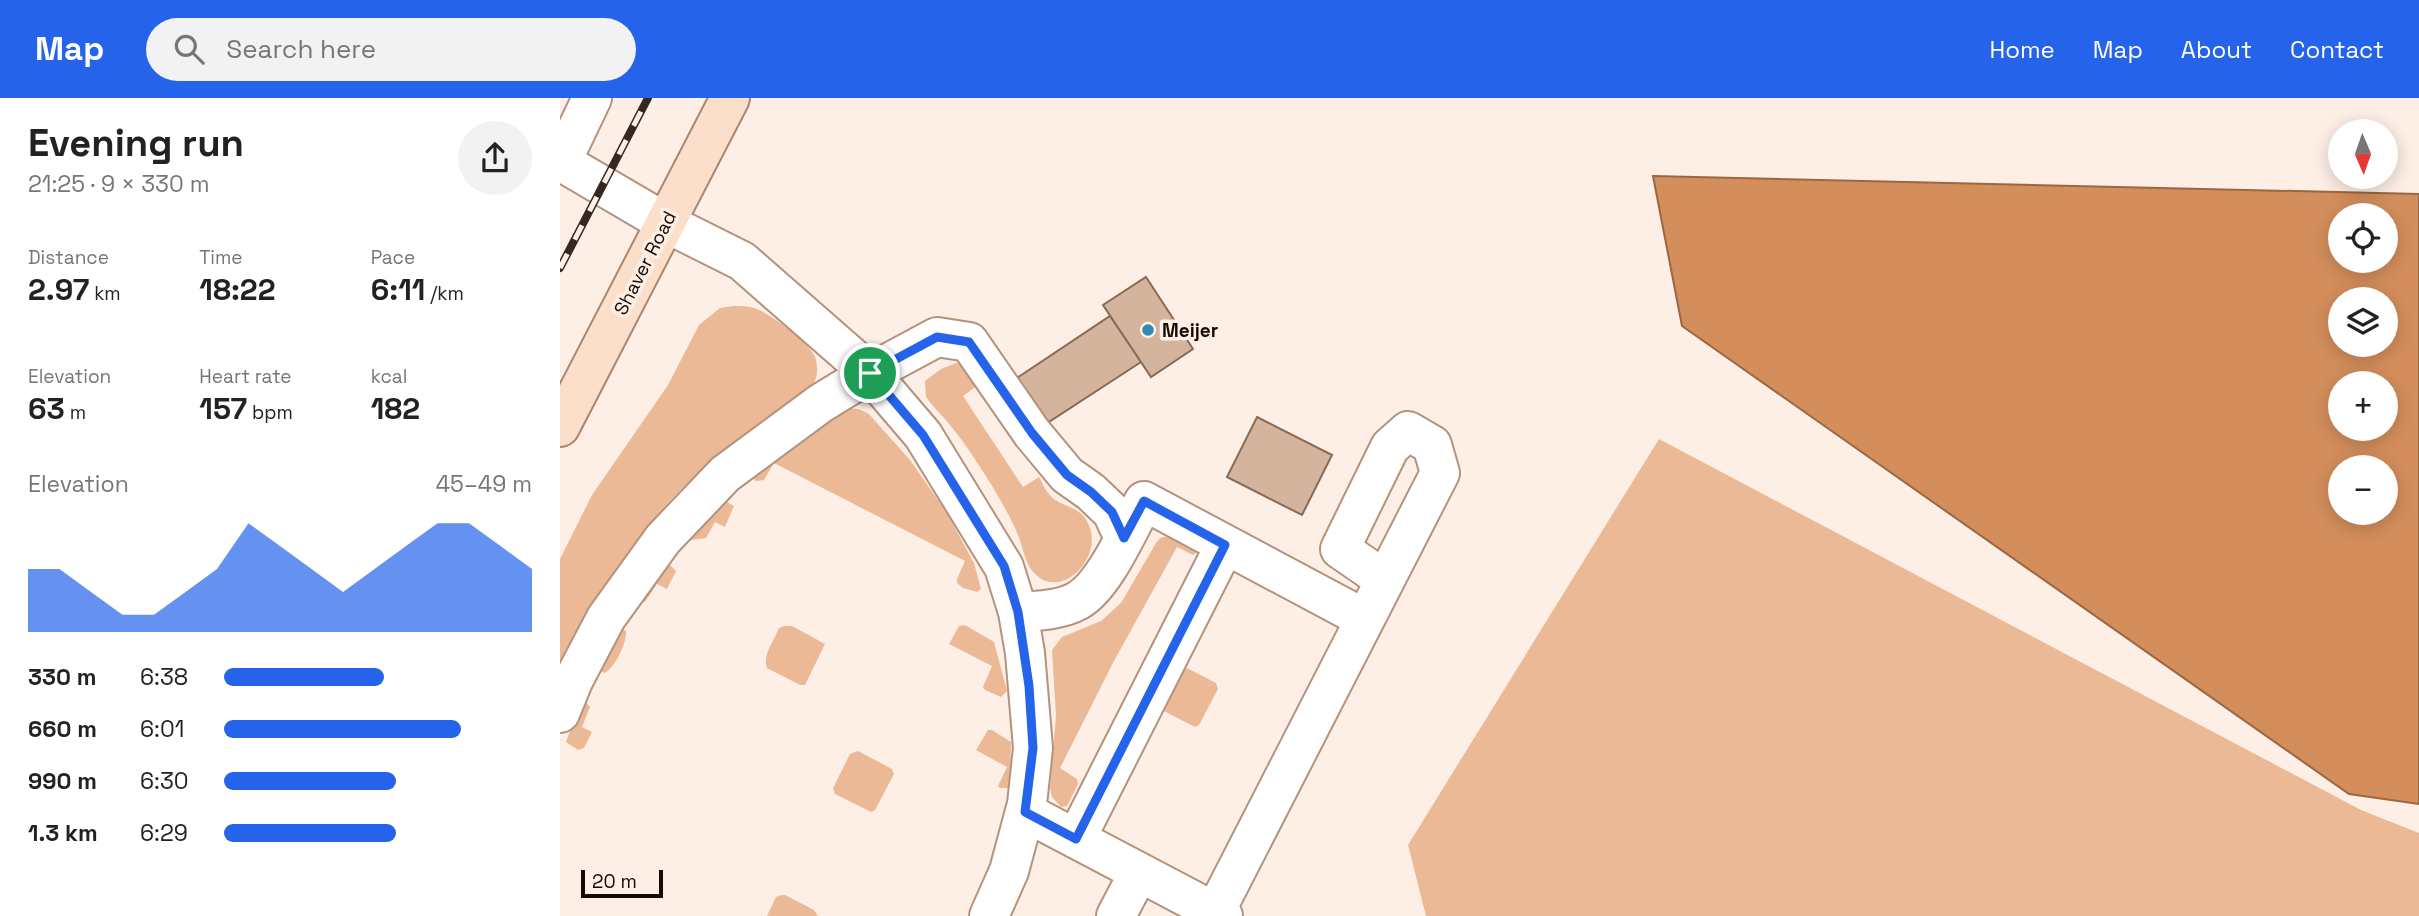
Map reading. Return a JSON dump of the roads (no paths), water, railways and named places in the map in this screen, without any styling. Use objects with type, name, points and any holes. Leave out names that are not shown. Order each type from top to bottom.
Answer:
[{"type":"main road","name":"Shaver Road","points":[[560,427],[730,98]]},
{"type":"lane","points":[[592,98],[561,161],[666,223],[742,261],[870,373],[923,435],[1004,566],[1018,612],[1029,686],[1033,748],[1025,812],[1009,871],[989,916]]},
{"type":"lane","points":[[560,713],[573,681],[606,618],[663,539],[725,474],[821,403],[937,337],[969,342],[1032,433],[1067,475],[1091,492],[1112,512],[1124,538]]},
{"type":"lane","points":[[1018,612],[1042,611],[1078,601],[1102,578],[1144,501],[1365,619]]},
{"type":"lane","points":[[1076,839],[1225,545]]},
{"type":"lane","points":[[1025,812],[1219,914],[1385,580]]},
{"type":"lane","points":[[1116,916],[1139,872]]},
{"type":"railway","points":[[560,268],[648,98]]},
{"type":"place","name":"Meijer","points":[[1148,330]]}]
